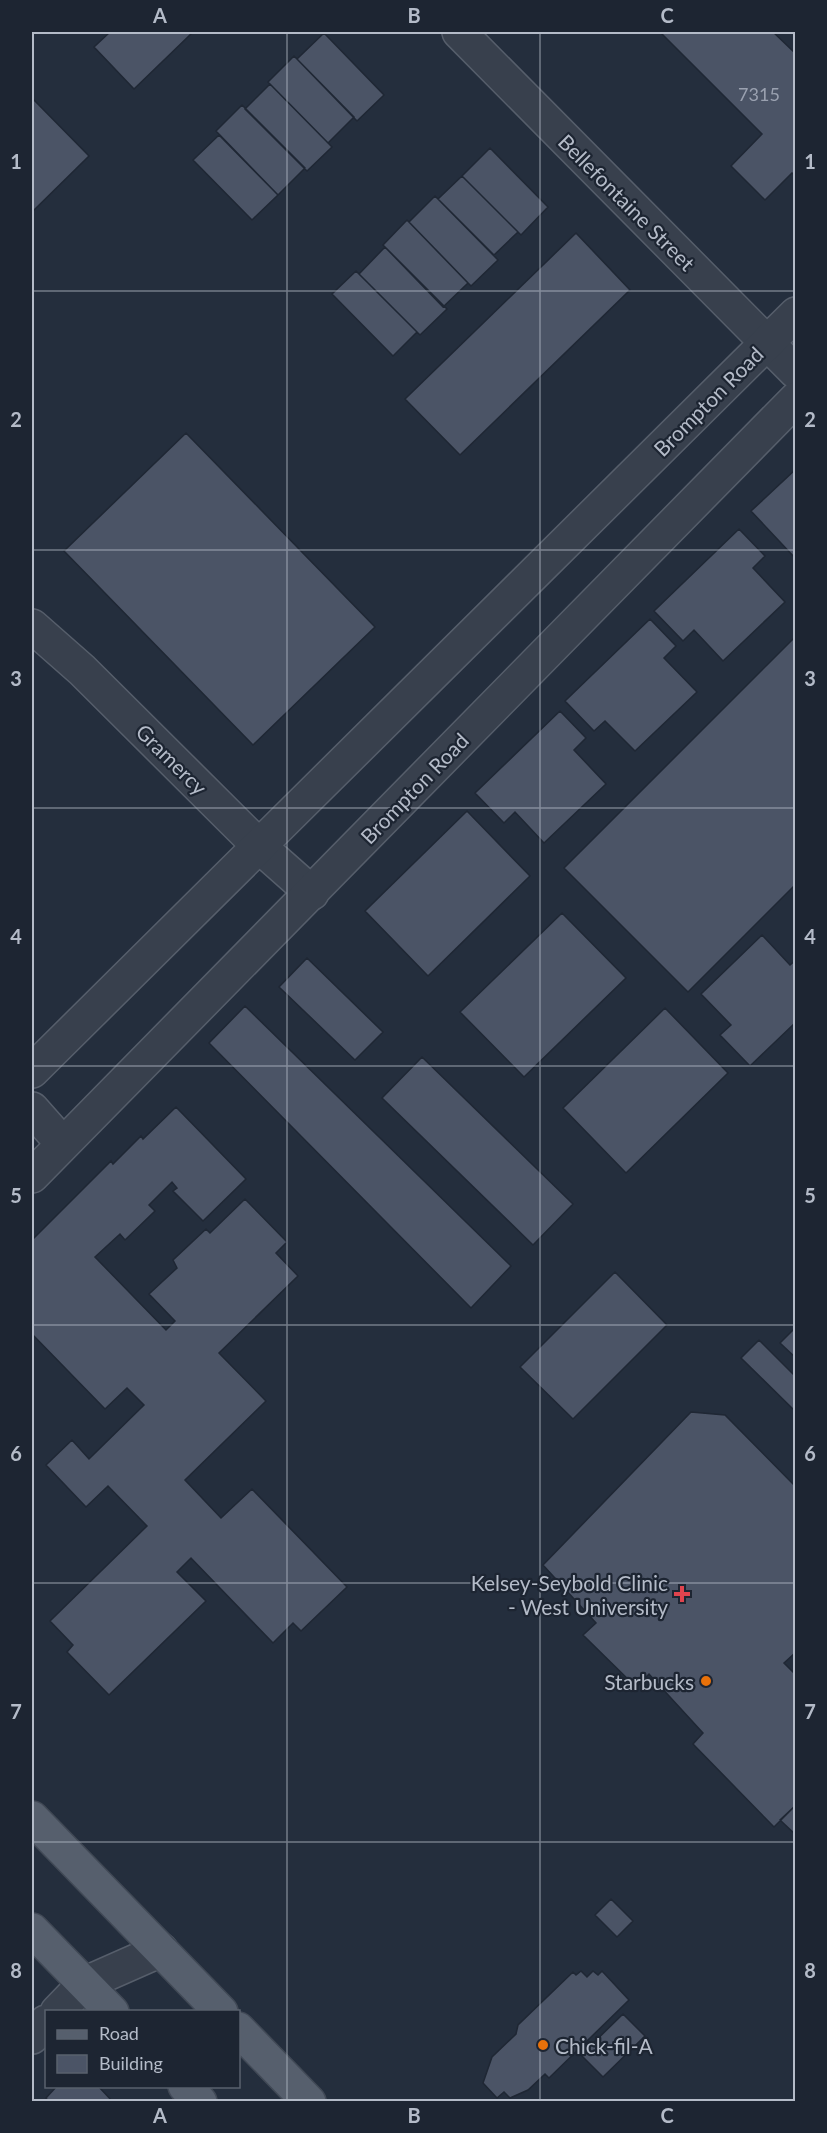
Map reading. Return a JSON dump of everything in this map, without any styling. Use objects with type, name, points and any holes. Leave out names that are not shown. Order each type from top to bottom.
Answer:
[{"type":"main road","points":[[32,1818],[219,2010]]},
{"type":"main road","points":[[32,1930],[110,2010]]},
{"type":"main road","points":[[240,2031],[309,2102]]},
{"type":"main road","points":[[187,2088],[200,2102]]},
{"type":"street","name":"Bellefontaine Street","points":[[459,32],[795,372]]},
{"type":"street","name":"Brompton Road","points":[[32,1071],[795,314]]},
{"type":"street","name":"Brompton Road","points":[[32,1176],[795,399]]},
{"type":"street","name":"Gramercy","points":[[32,626],[82,670],[260,847],[312,893]]},
{"type":"street","points":[[32,1109],[63,1144]]},
{"type":"street","points":[[59,2010],[84,1984],[161,1950]]},
{"type":"street","points":[[32,2037],[45,2023]]},
{"type":"building","points":[[110,32],[193,32],[134,89],[94,47]]},
{"type":"building","points":[[660,32],[773,32],[796,54],[796,176],[792,173],[765,200],[731,166],[762,134]]},
{"type":"building","points":[[324,33],[384,95],[357,121],[297,59]]},
{"type":"building","points":[[294,56],[354,117],[328,143],[268,82]]},
{"type":"building","points":[[270,84],[332,147],[307,171],[245,109]]},
{"type":"building","points":[[32,98],[89,156],[32,212]]},
{"type":"building","points":[[242,105],[305,168],[278,195],[216,131]]},
{"type":"building","points":[[219,135],[278,195],[252,220],[193,160]]},
{"type":"building","points":[[490,148],[548,207],[521,235],[462,176]]},
{"type":"building","points":[[462,176],[518,232],[494,255],[438,199]]},
{"type":"building","points":[[435,196],[498,260],[471,286],[409,222]]},
{"type":"building","points":[[407,220],[468,283],[443,307],[383,245]]},
{"type":"building","points":[[576,233],[630,290],[460,455],[405,399]]},
{"type":"building","points":[[385,247],[447,309],[420,335],[359,274]]},
{"type":"building","points":[[356,271],[417,332],[393,356],[332,294]]},
{"type":"building","points":[[186,433],[375,627],[253,745],[64,551]]},
{"type":"building","points":[[796,469],[796,559],[751,511]]},
{"type":"building","points":[[739,529],[765,556],[753,568],[785,602],[723,661],[694,630],[683,641],[654,611]]},
{"type":"building","points":[[650,619],[676,646],[664,658],[697,692],[635,751],[605,721],[594,731],[565,701]]},
{"type":"building","points":[[796,636],[796,884],[688,992],[564,868]]},
{"type":"building","points":[[560,711],[586,738],[574,750],[606,784],[544,843],[515,812],[504,823],[475,793]]},
{"type":"building","points":[[467,811],[530,876],[428,976],[365,911]]},
{"type":"building","points":[[562,913],[626,978],[524,1077],[460,1012]]},
{"type":"building","points":[[762,935],[790,965],[796,960],[796,1022],[750,1066],[720,1035],[731,1025],[701,994]]},
{"type":"building","points":[[307,958],[383,1032],[355,1060],[279,987]]},
{"type":"building","points":[[245,1006],[511,1266],[471,1308],[209,1043]]},
{"type":"building","points":[[665,1008],[728,1073],[626,1173],[563,1108]]},
{"type":"building","points":[[422,1057],[573,1204],[533,1245],[382,1098]]},
{"type":"building","points":[[176,1107],[246,1179],[203,1221],[173,1191],[177,1188],[172,1182],[149,1205],[155,1211],[125,1240],[120,1234],[95,1257],[166,1330],[175,1321],[149,1294],[177,1268],[173,1260],[206,1229],[210,1233],[245,1199],[287,1242],[276,1253],[298,1276],[219,1353],[266,1401],[185,1480],[221,1518],[252,1489],[347,1587],[301,1631],[293,1623],[273,1643],[191,1558],[177,1572],[206,1601],[109,1695],[67,1652],[73,1645],[50,1621],[147,1526],[108,1486],[86,1507],[46,1465],[72,1440],[89,1459],[144,1405],[127,1388],[105,1409],[32,1334],[32,1240],[111,1161],[113,1164],[141,1136],[143,1139]]},
{"type":"building","points":[[615,1272],[667,1325],[573,1419],[520,1367]]},
{"type":"building","points":[[796,1327],[796,1358],[780,1343]]},
{"type":"building","points":[[759,1340],[796,1377],[796,1412],[741,1358]]},
{"type":"building","name":"Kelsey-Seybold Clinic - West University","points":[[691,1412],[725,1415],[796,1487],[796,1652],[784,1663],[796,1675],[796,1805],[774,1827],[693,1744],[703,1733],[649,1674],[636,1687],[583,1635],[596,1623],[543,1565]]},
{"type":"building","points":[[796,1805],[796,1835],[780,1820]]},
{"type":"building","points":[[611,1899],[633,1921],[617,1937],[595,1915]]},
{"type":"building","name":"Chick-fil-A","points":[[581,1971],[587,1977],[593,1971],[598,1975],[602,1971],[629,2000],[549,2078],[545,2074],[528,2090],[510,2098],[504,2092],[497,2098],[483,2083],[492,2057],[516,2034],[518,2025],[573,1972],[576,1975]]},
{"type":"building","points":[[623,2014],[645,2036],[603,2077],[581,2055]]},
{"type":"building","points":[[55,2088],[100,2088],[113,2102],[49,2102],[46,2098]]},
{"type":"place","name":"Kelsey-Seybold Clinic - West University","points":[[682,1594]]},
{"type":"place","name":"Starbucks","points":[[706,1681]]},
{"type":"place","name":"Chick-fil-A","points":[[543,2045]]}]
